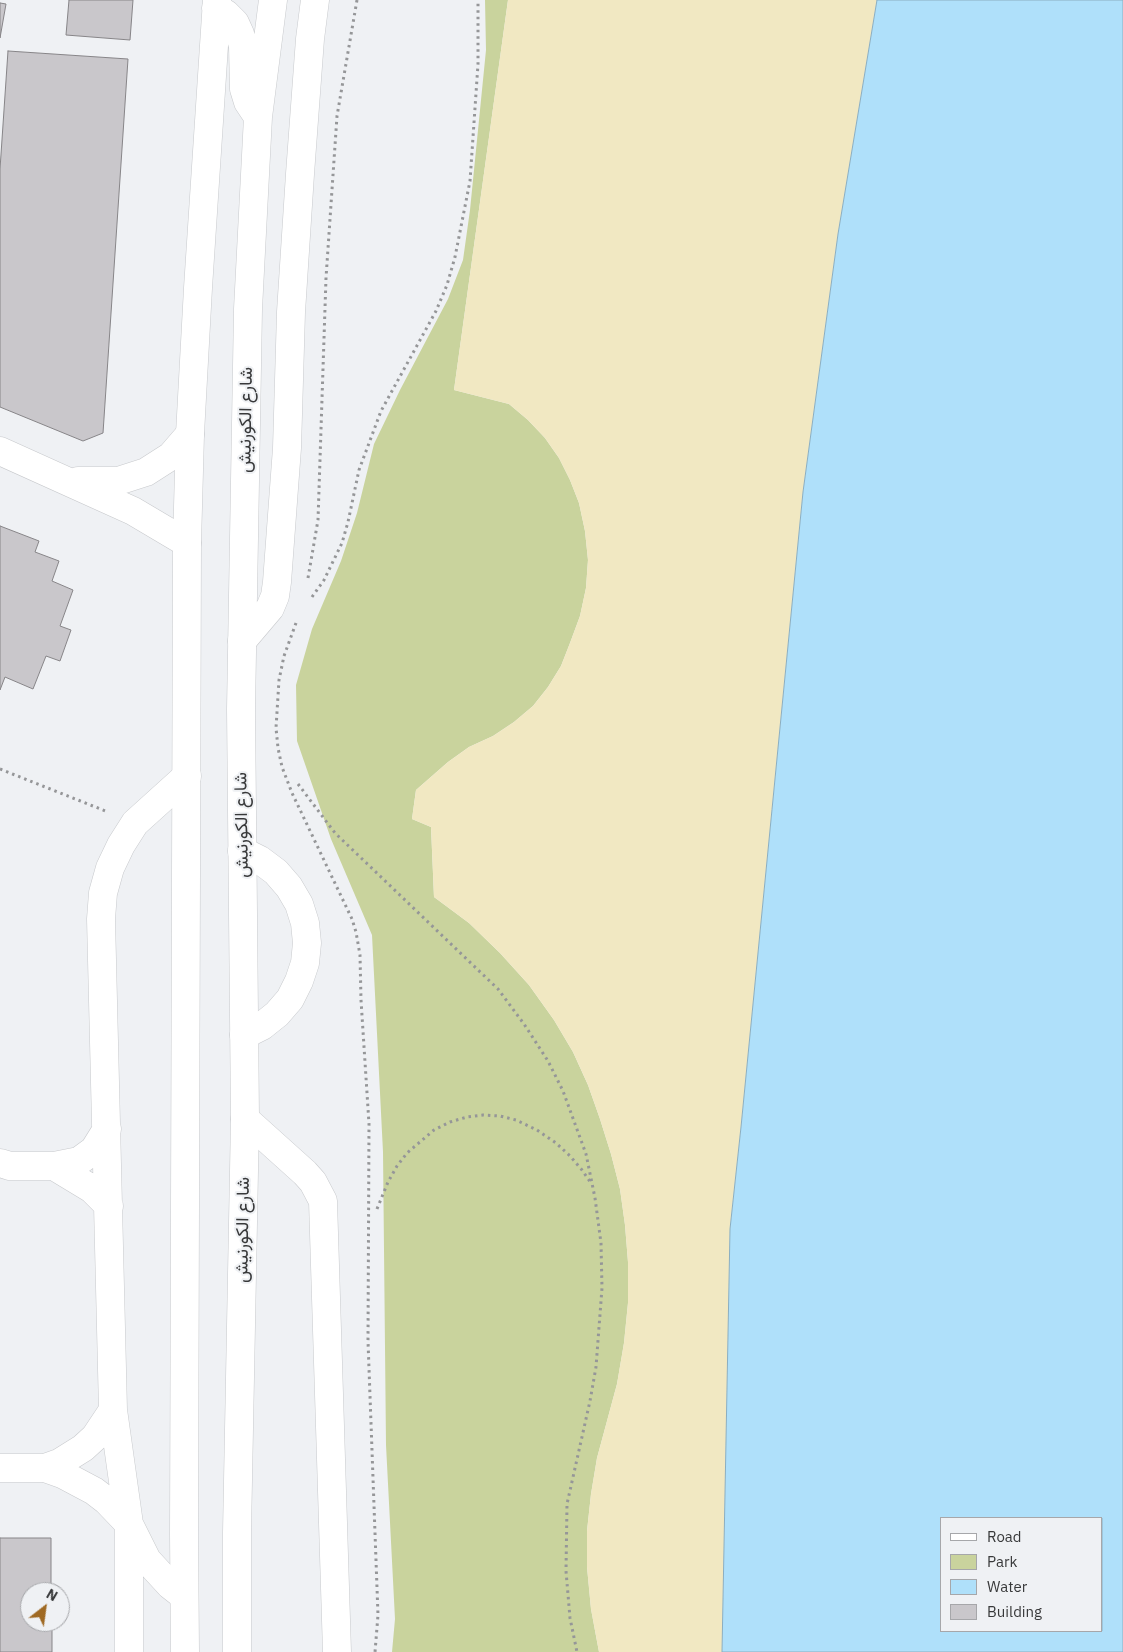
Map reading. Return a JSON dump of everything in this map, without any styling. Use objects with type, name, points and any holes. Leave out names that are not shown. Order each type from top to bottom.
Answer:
[{"type":"main road","name":"شارع الكورنيش","points":[[237,1652],[237,1532],[245,1119],[242,641],[248,309],[258,117],[273,0]]},
{"type":"main road","points":[[242,641],[270,608],[275,596],[277,582],[287,448],[291,312],[297,213],[310,38],[315,0]]},
{"type":"main road","points":[[216,4],[235,23],[240,34],[243,46],[244,89],[248,102],[258,117]]},
{"type":"main road","points":[[184,1652],[187,543],[190,434],[216,4]]},
{"type":"main road","points":[[67,481],[118,481],[146,472],[171,456],[190,434]]},
{"type":"main road","points":[[0,451],[133,511],[187,543]]},
{"type":"main road","points":[[129,1652],[129,1524],[113,1410],[101,919],[103,894],[110,868],[121,845],[135,823],[187,776]]},
{"type":"main road","points":[[242,852],[268,866],[289,887],[299,904],[305,923],[307,943],[305,963],[300,981],[290,998],[277,1014],[262,1026],[244,1035]]},
{"type":"main road","points":[[245,1119],[305,1173],[313,1182],[323,1201],[337,1652]]},
{"type":"main road","points":[[0,1164],[10,1166],[54,1166],[79,1162],[94,1150],[107,1130]]},
{"type":"main road","points":[[54,1166],[92,1189],[108,1206]]},
{"type":"main road","points":[[0,1468],[45,1468],[59,1464],[83,1448],[95,1437],[113,1410]]},
{"type":"main road","points":[[45,1468],[70,1478],[94,1491],[107,1501],[129,1524],[147,1560],[170,1586],[184,1596]]},
{"type":"path","points":[[308,581],[318,520],[326,278],[337,116],[357,0]]},
{"type":"path","points":[[312,597],[324,580],[342,543],[359,470],[381,411],[436,311],[455,257],[470,181],[478,64],[478,0]]},
{"type":"path","points":[[299,614],[284,656],[279,680],[276,728],[278,748],[282,767],[292,793],[352,919],[360,955],[369,1124],[368,1341],[378,1615],[375,1652]]},
{"type":"path","points":[[0,769],[135,823]]},
{"type":"path","points":[[298,784],[335,833],[498,989],[548,1061],[563,1091],[586,1154],[593,1186],[601,1243],[602,1288],[599,1332],[590,1401],[567,1504],[566,1571],[570,1618],[577,1652]]},
{"type":"path","points":[[377,1209],[397,1166],[420,1140],[450,1122],[483,1115],[500,1116],[516,1120],[537,1130],[556,1143],[570,1156],[593,1186]]},
{"type":"green space","points":[[485,0],[508,0],[454,390],[509,404],[545,438],[559,458],[579,503],[585,531],[588,560],[586,588],[580,616],[570,643],[561,666],[548,687],[533,706],[514,722],[493,736],[469,747],[448,762],[416,790],[412,819],[431,827],[434,897],[469,923],[529,985],[554,1020],[573,1052],[588,1085],[600,1119],[620,1189],[628,1262],[628,1303],[617,1384],[597,1458],[587,1531],[587,1567],[591,1609],[599,1652],[392,1652],[395,1619],[386,1445],[383,1152],[372,935],[331,839],[297,741],[296,685],[312,629],[341,561],[357,513],[374,444],[448,299],[463,260],[470,210],[486,50]]},
{"type":"sand","points":[[508,0],[877,0],[838,234],[803,492],[730,1229],[722,1652],[599,1652],[591,1609],[587,1567],[587,1531],[597,1458],[617,1384],[628,1303],[628,1262],[620,1189],[600,1119],[588,1085],[573,1052],[554,1020],[529,985],[469,923],[434,897],[431,827],[412,819],[416,790],[448,762],[469,747],[493,736],[514,722],[533,706],[548,687],[561,666],[570,643],[580,616],[586,588],[588,560],[585,531],[579,503],[559,458],[545,438],[509,404],[454,390]]},
{"type":"water","points":[[877,0],[1123,0],[1123,1652],[722,1652],[730,1229],[803,492],[838,234]]},
{"type":"building","points":[[69,0],[133,0],[130,40],[66,35]]},
{"type":"building","points":[[0,3],[6,4],[0,38]]},
{"type":"building","points":[[8,51],[128,59],[103,433],[83,441],[0,407],[0,169]]},
{"type":"building","points":[[0,526],[39,541],[35,552],[59,561],[52,581],[73,590],[60,626],[71,630],[60,661],[46,656],[33,689],[5,677],[0,690]]},
{"type":"building","points":[[0,1538],[51,1538],[51,1582],[20,1582],[20,1632],[52,1632],[52,1652],[0,1652]]}]
